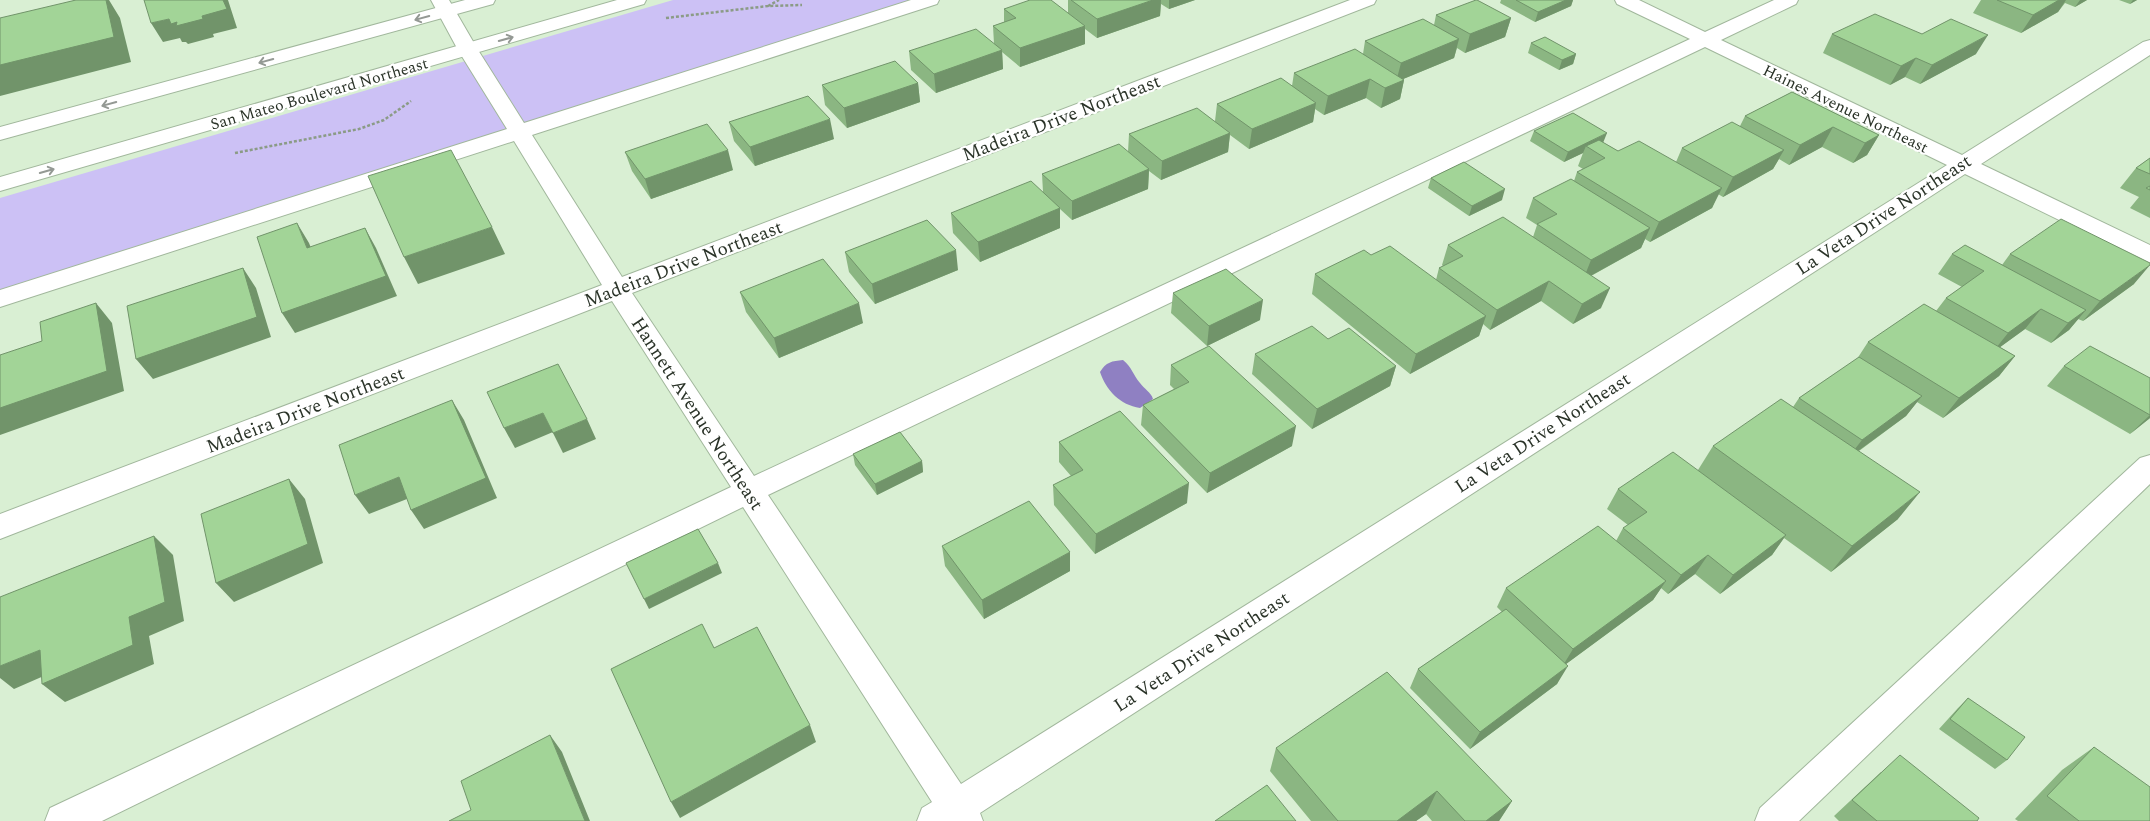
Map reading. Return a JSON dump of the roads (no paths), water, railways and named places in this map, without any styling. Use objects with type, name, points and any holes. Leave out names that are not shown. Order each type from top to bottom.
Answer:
[{"type":"street","points":[[0,134],[443,6],[486,0]]},
{"type":"street","name":"San Mateo Boulevard Northeast","points":[[0,184],[637,0]]},
{"type":"street","points":[[0,299],[930,0]]},
{"type":"street","name":"Madeira Drive Northeast","points":[[0,527],[1366,0]]},
{"type":"street","name":"Haines Avenue Northeast","points":[[1624,0],[2150,255]]},
{"type":"street","points":[[63,821],[749,491],[1789,0]]},
{"type":"street","name":"Hannett Avenue Northeast","points":[[443,6],[468,50],[617,288],[749,491],[952,816]]},
{"type":"street","name":"La Veta Drive Northeast","points":[[952,816],[1962,164],[2150,46]]},
{"type":"street","points":[[1774,821],[2150,466]]}]
